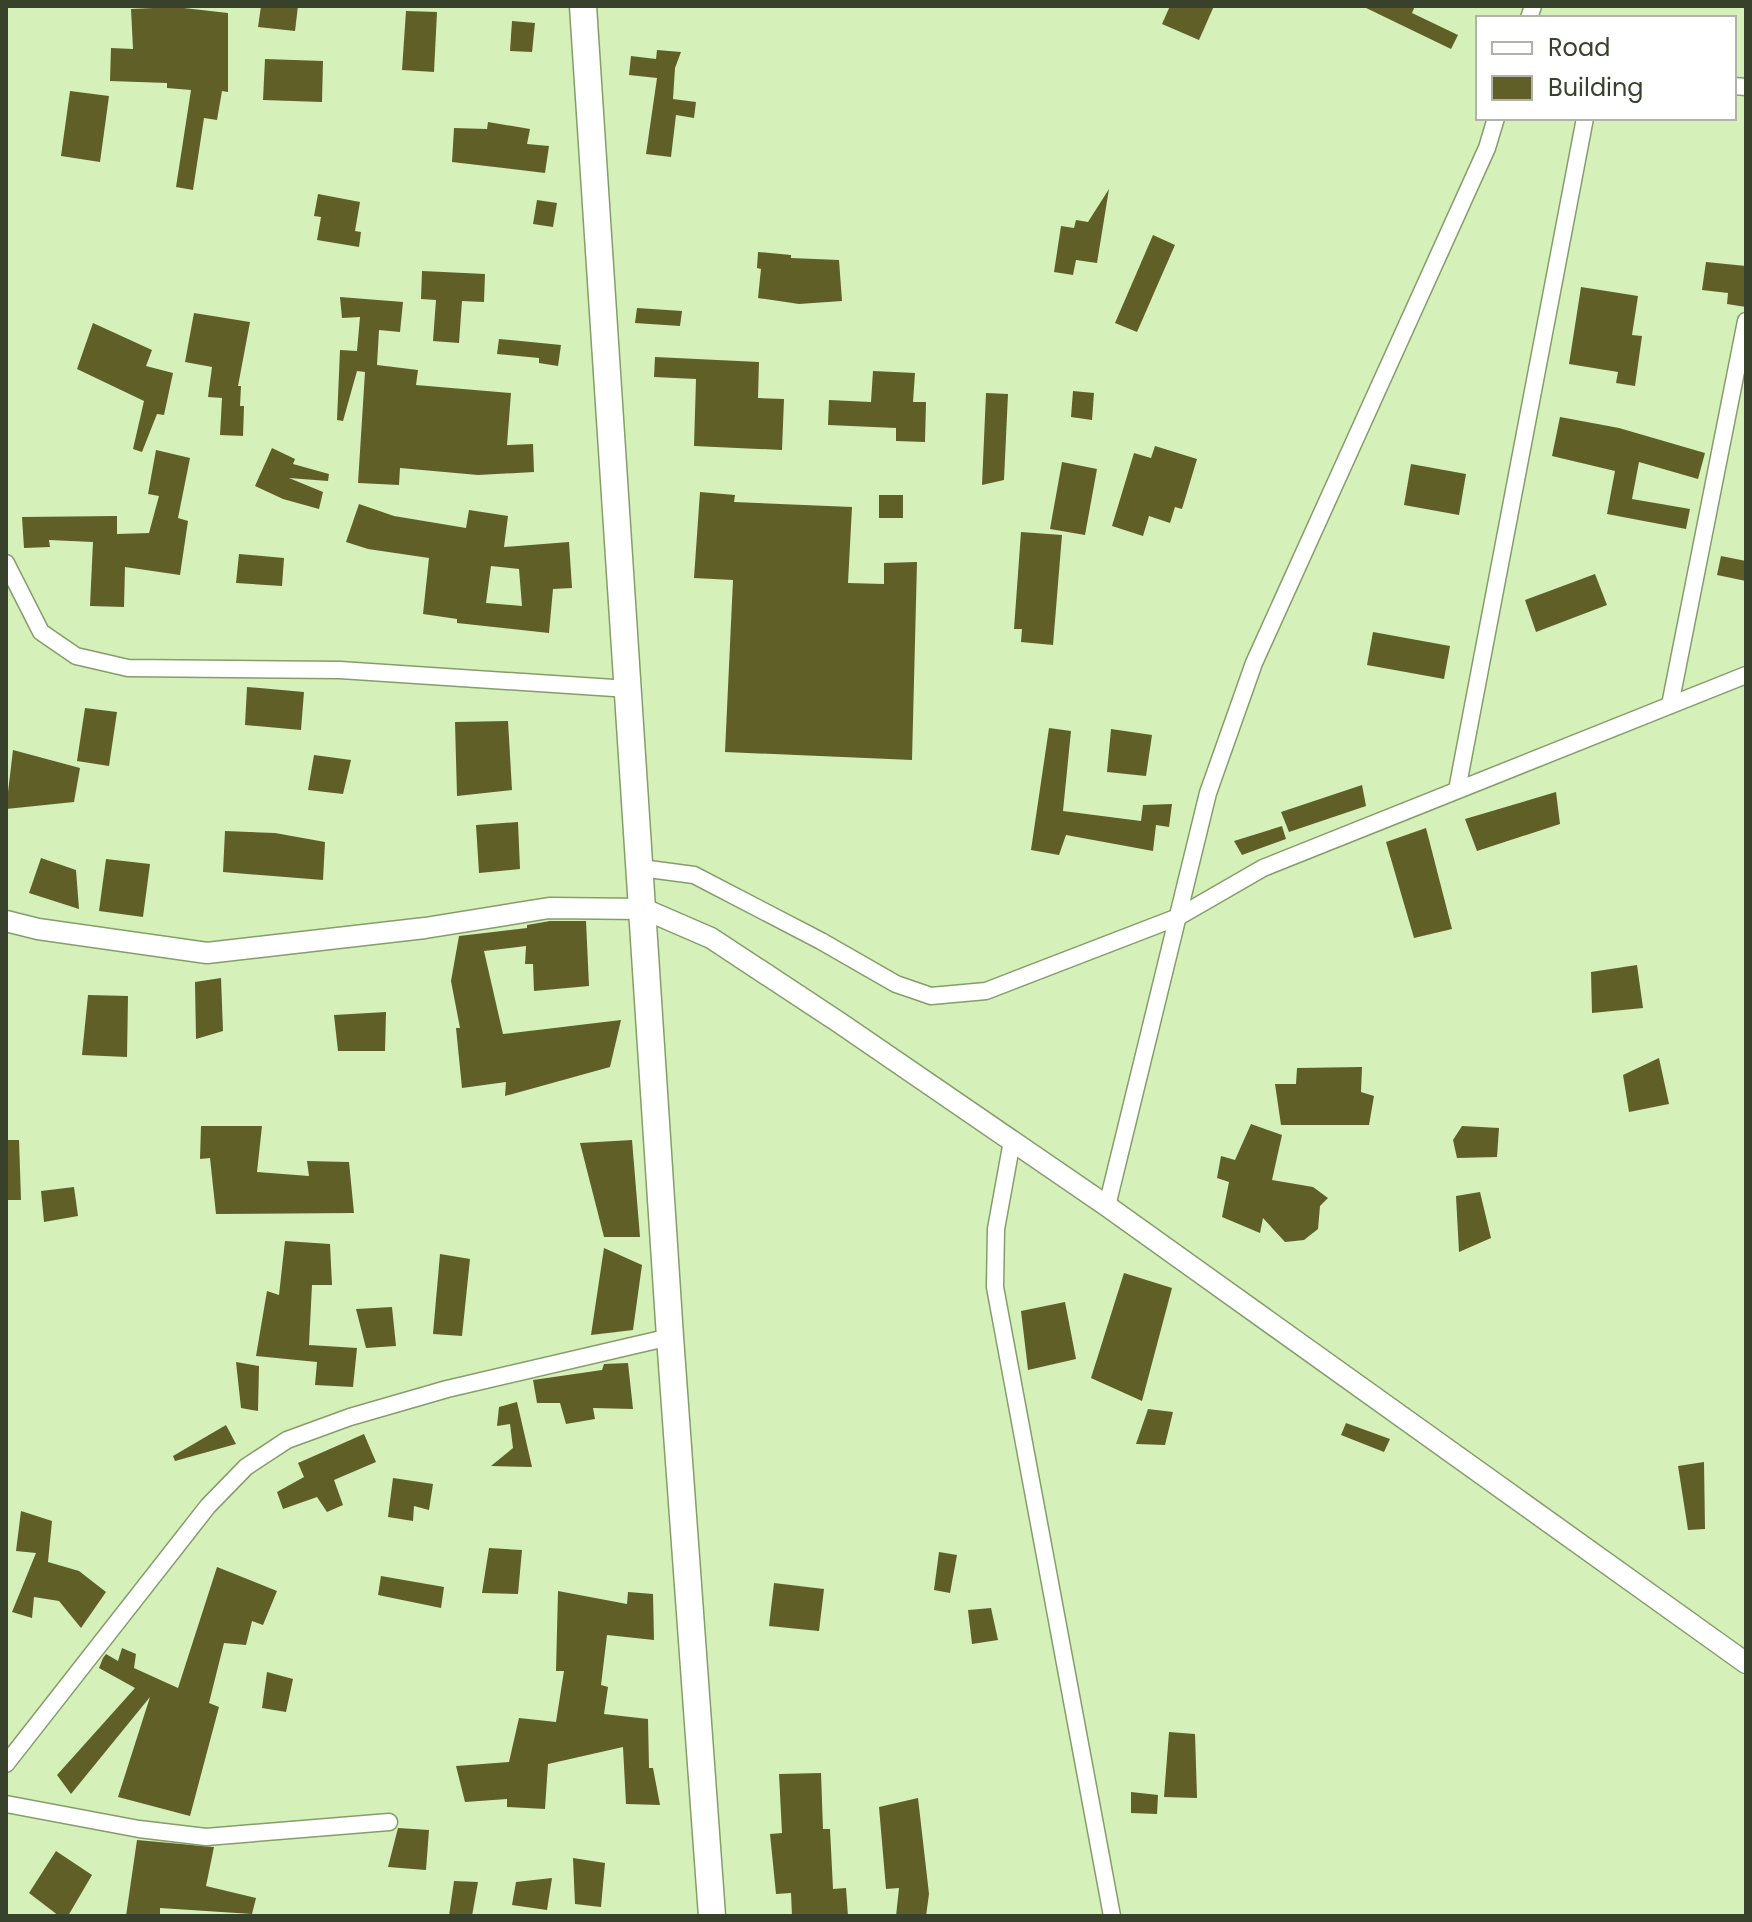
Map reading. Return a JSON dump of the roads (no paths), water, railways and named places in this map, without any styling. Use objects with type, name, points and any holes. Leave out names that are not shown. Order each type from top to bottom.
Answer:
[{"type":"main road","points":[[583,6],[670,1337],[712,1916]]},
{"type":"street","points":[[1107,1206],[1208,793],[1254,663],[1487,148],[1495,120]]},
{"type":"street","points":[[1457,790],[1585,120]]},
{"type":"street","points":[[1670,705],[1746,321]]},
{"type":"street","points":[[6,563],[41,632],[76,656],[128,668],[340,670],[629,689]]},
{"type":"street","points":[[641,868],[694,875],[896,984],[931,996],[986,991],[1178,917],[1263,868],[1746,675]]},
{"type":"street","points":[[6,921],[38,929],[207,953],[425,928],[549,908],[644,909],[711,938],[1012,1141],[1746,1663]]},
{"type":"street","points":[[1012,1141],[996,1229],[995,1287],[1112,1916]]},
{"type":"street","points":[[6,1764],[208,1506],[246,1467],[287,1440],[350,1417],[447,1389],[670,1337]]},
{"type":"street","points":[[6,1804],[139,1829],[206,1837],[389,1822]]}]
